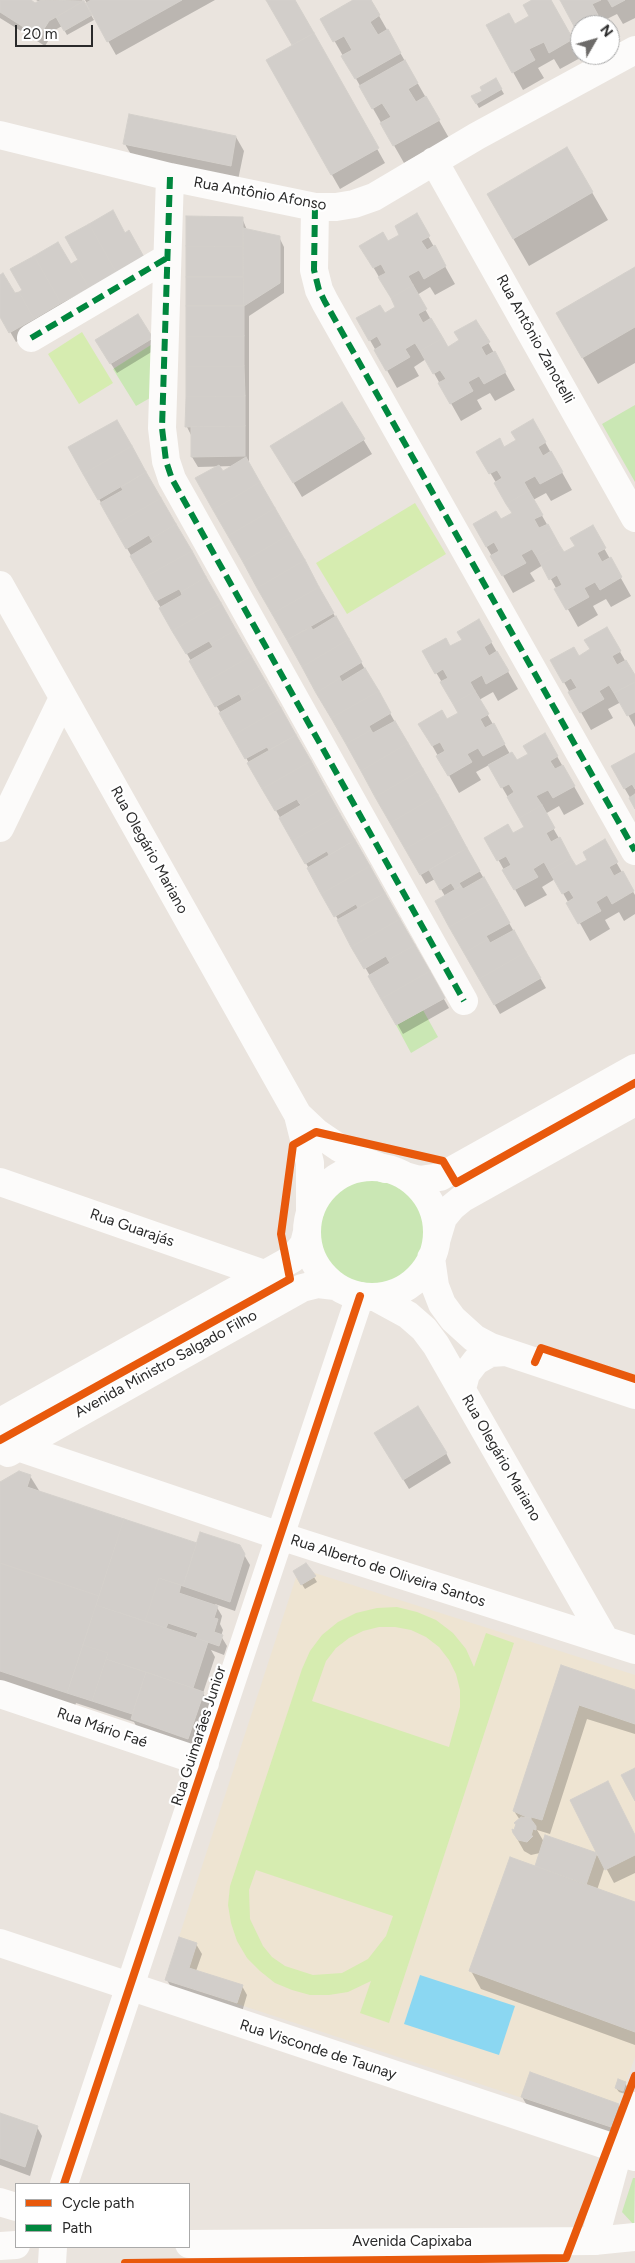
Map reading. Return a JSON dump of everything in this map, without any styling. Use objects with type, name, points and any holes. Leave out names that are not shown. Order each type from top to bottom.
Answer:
[{"type":"street","name":"Rua Antônio Afonso","points":[[0,134],[170,177],[315,207],[336,207],[354,204],[374,197],[434,161],[635,50]]},
{"type":"street","name":"Rua Antônio Zanotelli","points":[[434,161],[635,518]]},
{"type":"street","points":[[170,177],[162,428],[166,461],[172,479],[464,1001]]},
{"type":"street","points":[[315,207],[314,270],[325,302],[635,850]]},
{"type":"street","points":[[31,338],[167,258]]},
{"type":"street","name":"Rua Olegário Mariano","points":[[0,585],[298,1115],[310,1163],[308,1222]]},
{"type":"street","points":[[0,828],[63,698]]},
{"type":"street","points":[[630,1080],[440,1176],[419,1180],[395,1172],[364,1168],[335,1178],[320,1193],[308,1222],[314,1262],[335,1286],[367,1297],[390,1295],[404,1289],[420,1276],[434,1248],[443,1218],[463,1198],[635,1102]]},
{"type":"street","name":"Rua Olegário Mariano","points":[[298,1115],[316,1132],[338,1147],[361,1160],[395,1172]]},
{"type":"street","points":[[395,1172],[420,1190],[432,1207],[437,1227],[433,1277],[438,1295],[453,1319],[474,1338],[506,1352],[635,1395]]},
{"type":"street","name":"Rua Guarajás","points":[[0,1182],[264,1274]]},
{"type":"street","name":"Avenida Ministro Salgado Filho","points":[[0,1422],[296,1255],[304,1244],[308,1222]]},
{"type":"street","name":"Avenida Ministro Salgado Filho","points":[[6,1449],[302,1288],[318,1284],[335,1286]]},
{"type":"street","name":"Rua Olegário Mariano","points":[[367,1297],[400,1309],[424,1329],[436,1345],[605,1640]]},
{"type":"street","name":"Rua Guimarães Junior","points":[[64,2183],[280,1536],[367,1297]]},
{"type":"street","points":[[462,1389],[466,1374],[476,1361],[490,1354],[506,1352]]},
{"type":"street","name":"Rua Alberto de Oliveira Santos","points":[[6,1449],[635,1650]]},
{"type":"street","name":"Rua Mário Faé","points":[[0,1694],[205,1763]]},
{"type":"street","name":"Rua Visconde de Taunay","points":[[0,1943],[130,1988],[609,2146],[627,2155]]},
{"type":"street","points":[[594,2252],[627,2155],[635,2106]]},
{"type":"street","points":[[0,2202],[15,2207]]},
{"type":"street","name":"Avenida Capixaba","points":[[190,2244],[594,2252],[635,2237]]},
{"type":"street","points":[[0,2246],[15,2245]]},
{"type":"street","points":[[52,2263],[53,2248]]},
{"type":"shaded area","points":[[299,1568],[635,1675],[635,2057],[610,2127],[165,1980]]},
{"type":"green space","points":[[82,332],[113,383],[79,404],[48,354]]},
{"type":"green space","points":[[154,343],[150,398],[136,406],[113,369]]},
{"type":"green space","points":[[635,405],[635,482],[602,424]]},
{"type":"green space","points":[[415,503],[446,554],[347,614],[316,563]]},
{"type":"green space","points":[[423,1010],[438,1037],[411,1053],[396,1025]]},
{"type":"green space","points":[[372,1177],[393,1181],[411,1193],[423,1211],[427,1232],[423,1253],[411,1271],[393,1283],[372,1287],[351,1283],[333,1271],[321,1253],[317,1232],[321,1211],[333,1193],[351,1181]]},
{"type":"green space","points":[[397,1607],[417,1612],[436,1620],[453,1633],[466,1649],[474,1667],[486,1633],[514,1643],[389,2023],[360,2013],[371,1981],[348,1992],[329,1995],[310,1995],[275,1983],[247,1958],[237,1941],[228,1905],[230,1886],[302,1669],[310,1651],[322,1635],[338,1622],[356,1613],[377,1608]],"holes":[[[379,1627],[411,1630],[426,1637],[439,1647],[449,1660],[456,1674],[460,1690],[460,1707],[449,1747],[312,1701],[326,1661],[336,1648],[349,1638],[363,1631]],[[256,1870],[393,1916],[386,1936],[368,1959],[342,1973],[313,1975],[285,1966],[272,1957],[263,1946],[250,1919],[249,1890]]]},
{"type":"green space","points":[[633,2178],[635,2178],[634,2225],[622,2212]]},
{"type":"water","points":[[420,1975],[515,2006],[499,2055],[404,2024]]},
{"type":"building","points":[[0,0],[31,0],[35,3],[41,0],[84,1],[49,21],[39,37],[0,12]]},
{"type":"building","points":[[91,0],[182,0],[107,42],[86,3]]},
{"type":"building","points":[[266,0],[295,0],[314,33],[292,45]]},
{"type":"building","points":[[353,0],[371,0],[380,15],[370,22],[378,35],[388,29],[401,53],[355,79],[341,56],[352,50],[344,36],[333,42],[320,19]]},
{"type":"building","points":[[532,0],[551,0],[570,34],[570,41],[549,53],[544,42],[529,49],[535,60],[512,73],[486,25],[509,13],[515,24],[529,16],[523,5]]},
{"type":"building","points":[[560,0],[601,0],[592,4],[598,15],[570,15],[570,19]]},
{"type":"building","points":[[608,0],[625,0],[612,7]]},
{"type":"building","points":[[84,1],[92,15],[64,31],[56,17]]},
{"type":"building","points":[[314,33],[379,148],[331,175],[266,60]]},
{"type":"building","points":[[405,60],[418,83],[408,89],[416,102],[426,96],[440,120],[393,146],[380,123],[391,117],[382,103],[372,109],[359,86]]},
{"type":"building","points":[[496,78],[502,89],[476,104],[471,96],[482,91],[480,87]]},
{"type":"building","points":[[129,114],[236,136],[231,166],[123,144]]},
{"type":"building","points":[[567,147],[593,192],[513,239],[487,194]]},
{"type":"building","points":[[113,210],[125,233],[129,230],[144,257],[116,272],[89,224]]},
{"type":"building","points":[[417,213],[430,236],[421,241],[427,250],[435,245],[446,266],[424,279],[419,270],[408,276],[413,285],[391,298],[378,277],[386,273],[381,264],[373,268],[359,246],[383,232],[388,241],[399,235],[395,226]]},
{"type":"building","points":[[186,216],[243,217],[243,247],[186,246]]},
{"type":"building","points":[[89,224],[116,272],[89,288],[74,262],[78,260],[65,237]]},
{"type":"building","points":[[243,228],[280,236],[280,283],[244,306]]},
{"type":"building","points":[[58,242],[71,264],[74,262],[89,288],[61,303],[34,256]]},
{"type":"building","points":[[186,246],[243,247],[243,277],[186,277]]},
{"type":"building","points":[[34,256],[61,303],[34,319],[19,292],[22,290],[10,269]]},
{"type":"building","points":[[635,267],[635,327],[582,358],[556,313]]},
{"type":"building","points":[[3,273],[15,293],[19,292],[34,319],[9,333],[0,317],[0,275]]},
{"type":"building","points":[[186,277],[243,277],[244,306],[186,306]]},
{"type":"building","points":[[413,285],[427,309],[418,314],[423,323],[431,318],[443,338],[420,351],[415,343],[405,349],[410,357],[386,371],[374,350],[382,345],[377,336],[369,341],[356,318],[380,305],[385,313],[395,307],[391,298]]},
{"type":"building","points":[[186,306],[244,306],[244,336],[186,337]]},
{"type":"building","points":[[138,314],[153,338],[110,364],[95,340]]},
{"type":"building","points":[[476,320],[490,342],[481,347],[486,356],[495,351],[506,372],[484,384],[479,376],[468,382],[473,391],[450,404],[438,383],[446,379],[440,370],[433,374],[420,351],[443,338],[448,347],[459,340],[454,332]]},
{"type":"building","points":[[244,336],[244,366],[186,367],[186,337]]},
{"type":"building","points":[[244,366],[245,396],[186,397],[186,367]]},
{"type":"building","points":[[245,396],[245,426],[185,427],[186,397]]},
{"type":"building","points":[[342,402],[365,439],[293,483],[270,446]]},
{"type":"building","points":[[533,419],[546,442],[538,447],[543,456],[551,451],[563,472],[540,484],[535,476],[524,482],[529,491],[506,504],[494,483],[502,478],[497,470],[489,474],[476,452],[500,438],[504,447],[516,440],[511,432]]},
{"type":"building","points":[[117,420],[132,446],[83,474],[68,447]]},
{"type":"building","points":[[245,426],[245,456],[191,457],[191,427]]},
{"type":"building","points":[[132,446],[146,472],[98,500],[83,474]]},
{"type":"building","points":[[246,457],[260,482],[213,510],[195,478],[219,465],[223,471]]},
{"type":"building","points":[[146,472],[161,498],[113,526],[100,503],[123,490],[121,487]]},
{"type":"building","points":[[260,482],[275,508],[228,536],[213,510]]},
{"type":"building","points":[[529,491],[543,515],[534,519],[539,528],[548,524],[559,544],[537,557],[532,549],[521,555],[526,563],[502,576],[490,556],[499,551],[494,542],[486,547],[473,524],[496,511],[501,519],[512,513],[506,504]]},
{"type":"building","points":[[161,498],[176,524],[151,539],[149,535],[126,549],[113,526]]},
{"type":"building","points":[[275,508],[290,534],[243,562],[228,536]]},
{"type":"building","points":[[176,524],[192,551],[143,578],[130,556],[153,542],[151,539]]},
{"type":"building","points":[[593,525],[606,548],[597,553],[602,562],[611,557],[622,577],[600,590],[595,582],[584,588],[589,597],[566,610],[554,589],[562,585],[557,575],[549,580],[537,557],[559,544],[564,552],[575,546],[570,538]]},
{"type":"building","points":[[290,534],[305,560],[257,588],[243,562]]},
{"type":"building","points":[[192,551],[206,577],[181,592],[179,589],[156,601],[143,578]]},
{"type":"building","points":[[305,560],[319,587],[272,614],[257,588]]},
{"type":"building","points":[[206,577],[221,603],[172,631],[159,608],[182,595],[181,592]]},
{"type":"building","points":[[319,587],[334,613],[287,640],[272,614]]},
{"type":"building","points":[[221,603],[236,630],[211,644],[209,641],[186,654],[172,631]]},
{"type":"building","points":[[336,616],[349,639],[302,667],[287,640],[311,627],[313,630]]},
{"type":"building","points":[[479,619],[492,642],[484,647],[489,656],[497,651],[509,671],[486,684],[482,675],[470,682],[475,691],[453,704],[440,682],[448,678],[443,669],[435,674],[422,651],[446,638],[450,646],[462,640],[457,632]]},
{"type":"building","points":[[607,627],[621,651],[612,656],[617,665],[626,660],[635,675],[635,682],[614,693],[609,685],[599,691],[604,699],[580,713],[568,692],[577,688],[571,678],[563,683],[550,660],[574,647],[579,656],[590,649],[584,640]]},
{"type":"building","points":[[236,630],[251,656],[202,684],[189,661],[213,647],[211,644]]},
{"type":"building","points":[[349,639],[362,662],[316,693],[302,667]]},
{"type":"building","points":[[251,656],[266,682],[241,697],[239,694],[215,707],[202,684]]},
{"type":"building","points":[[365,668],[379,691],[331,718],[316,693],[340,678],[342,682]]},
{"type":"building","points":[[266,682],[281,708],[232,736],[219,713],[242,700],[241,697]]},
{"type":"building","points":[[635,682],[635,712],[627,716],[614,693]]},
{"type":"building","points":[[379,691],[391,713],[369,726],[371,730],[346,744],[331,718]]},
{"type":"building","points":[[475,691],[489,714],[480,719],[485,728],[494,723],[505,744],[483,756],[478,748],[467,754],[472,762],[448,776],[436,756],[445,751],[440,742],[432,746],[418,724],[442,710],[447,719],[458,713],[453,704]]},
{"type":"building","points":[[281,708],[296,735],[269,750],[267,747],[245,759],[232,736]]},
{"type":"building","points":[[395,721],[408,743],[361,771],[346,744],[371,730],[373,733]]},
{"type":"building","points":[[545,733],[558,756],[550,761],[555,769],[563,765],[575,786],[553,798],[548,790],[536,796],[542,805],[519,818],[507,797],[514,792],[509,784],[501,788],[488,765],[512,752],[517,760],[528,754],[523,746]]},
{"type":"building","points":[[296,735],[311,761],[262,789],[247,763]]},
{"type":"building","points":[[408,743],[423,769],[375,797],[361,771]]},
{"type":"building","points":[[635,753],[635,789],[632,784],[624,789],[611,766]]},
{"type":"building","points":[[311,761],[325,787],[299,803],[297,799],[275,811],[262,789]]},
{"type":"building","points":[[423,769],[438,795],[390,823],[375,797]]},
{"type":"building","points":[[325,787],[340,814],[292,841],[279,818],[301,805],[299,803]]},
{"type":"building","points":[[635,794],[635,809],[629,798]]},
{"type":"building","points":[[438,795],[453,822],[405,849],[390,823]]},
{"type":"building","points":[[542,805],[555,828],[546,833],[551,842],[560,837],[571,858],[549,871],[544,862],[533,869],[538,877],[514,890],[502,870],[511,865],[506,856],[497,861],[484,838],[508,824],[513,833],[524,827],[519,818]]},
{"type":"building","points":[[340,814],[355,840],[329,855],[327,851],[305,864],[292,841]]},
{"type":"building","points":[[453,822],[467,848],[420,875],[405,849]]},
{"type":"building","points":[[605,839],[618,862],[609,867],[614,876],[623,871],[634,891],[612,904],[607,895],[596,902],[601,911],[578,924],[566,903],[574,898],[569,890],[562,894],[549,871],[571,858],[576,866],[587,860],[583,852]]},
{"type":"building","points":[[355,840],[370,866],[321,894],[307,868]]},
{"type":"building","points":[[467,848],[480,871],[459,883],[461,886],[455,889],[451,883],[440,890],[429,870]]},
{"type":"building","points":[[370,866],[385,893],[358,908],[356,904],[334,917],[321,894]]},
{"type":"building","points":[[484,877],[497,900],[449,927],[435,901],[461,886],[463,889]]},
{"type":"building","points":[[385,893],[400,919],[351,947],[337,920]]},
{"type":"building","points":[[497,900],[510,923],[486,936],[488,939],[464,953],[449,927]]},
{"type":"building","points":[[400,919],[415,945],[388,960],[386,956],[364,969],[351,947]]},
{"type":"building","points":[[514,930],[526,952],[479,979],[464,953],[488,939],[490,943]]},
{"type":"building","points":[[415,945],[430,971],[381,999],[368,976],[390,963],[388,960]]},
{"type":"building","points":[[526,952],[541,978],[494,1005],[479,979]]},
{"type":"building","points":[[430,971],[445,998],[396,1025],[381,999]]},
{"type":"building","points":[[418,1406],[447,1453],[403,1480],[374,1433]]},
{"type":"building","points":[[19,1471],[31,1475],[27,1487],[124,1519],[99,1596],[0,1563],[0,1482]]},
{"type":"building","points":[[124,1519],[197,1543],[183,1586],[159,1578],[145,1621],[96,1605]]},
{"type":"building","points":[[200,1532],[240,1545],[245,1554],[230,1602],[183,1586]]},
{"type":"building","points":[[0,1563],[99,1596],[67,1693],[0,1671]]},
{"type":"building","points":[[306,1563],[316,1576],[301,1585],[293,1571]]},
{"type":"building","points":[[159,1578],[181,1585],[179,1593],[218,1606],[214,1618],[218,1619],[214,1632],[223,1635],[219,1646],[196,1638],[198,1633],[168,1623],[166,1628],[145,1621]]},
{"type":"building","points":[[96,1605],[208,1642],[193,1688],[106,1659],[108,1653],[83,1645]]},
{"type":"building","points":[[83,1645],[108,1653],[92,1701],[67,1693]]},
{"type":"building","points":[[106,1659],[146,1672],[132,1714],[92,1701]]},
{"type":"building","points":[[561,1665],[635,1690],[635,1724],[579,1705],[542,1820],[531,1817],[531,1819],[513,1811]]},
{"type":"building","points":[[146,1672],[204,1692],[188,1739],[131,1719]]},
{"type":"building","points":[[635,1768],[635,1801],[621,1775]]},
{"type":"building","points":[[608,1781],[635,1835],[635,1855],[605,1870],[570,1800]]},
{"type":"building","points":[[521,1817],[530,1818],[536,1826],[536,1830],[533,1829],[531,1836],[533,1836],[527,1842],[518,1840],[512,1829],[514,1830],[516,1824],[514,1823]]},
{"type":"building","points":[[545,1835],[597,1853],[586,1885],[535,1866]]},
{"type":"building","points":[[510,1857],[635,1902],[635,2032],[469,1971]]},
{"type":"building","points":[[179,1937],[197,1943],[189,1968],[243,1985],[237,2003],[165,1980]]},
{"type":"building","points":[[530,2072],[619,2104],[611,2127],[521,2097]]},
{"type":"building","points":[[618,2079],[626,2082],[623,2091],[615,2088]]},
{"type":"building","points":[[0,2113],[38,2126],[25,2167],[0,2158]]},
{"type":"marked path","points":[[170,177],[162,428],[166,461],[172,479],[464,1001]]},
{"type":"marked path","points":[[315,207],[314,270],[319,290],[635,851]]},
{"type":"marked path","points":[[31,338],[167,258]]},
{"type":"cycle path","points":[[0,1440],[290,1279],[281,1234],[293,1145],[316,1132],[443,1161],[456,1183],[635,1083]]},
{"type":"cycle path","points":[[64,2183],[360,1296]]},
{"type":"cycle path","points":[[535,1362],[541,1348],[635,1379]]},
{"type":"cycle path","points":[[125,2263],[566,2258],[635,2076]]}]
